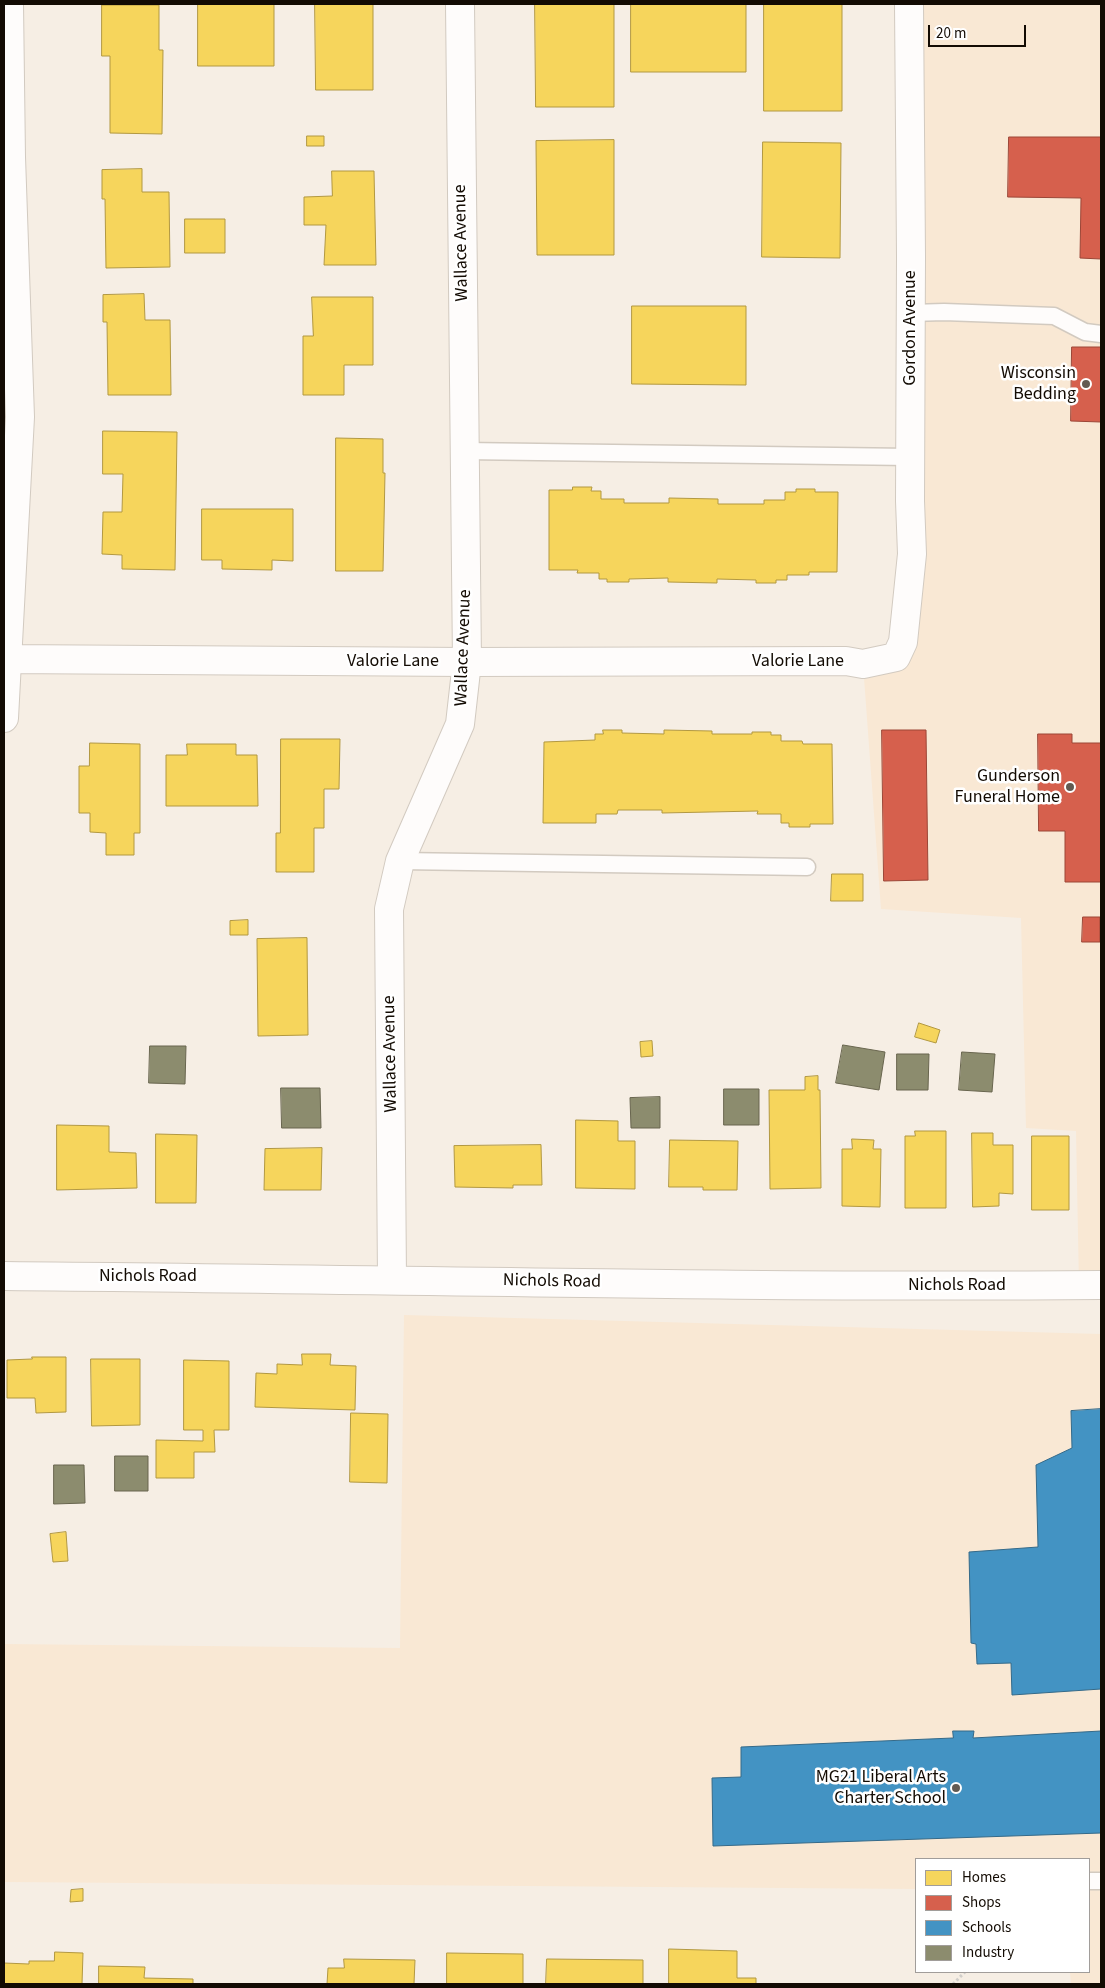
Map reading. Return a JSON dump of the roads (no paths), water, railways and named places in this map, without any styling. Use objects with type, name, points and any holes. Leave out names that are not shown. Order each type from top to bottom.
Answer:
[{"type":"street","points":[[4,718],[5,659],[20,417],[11,158],[9,4]]},
{"type":"street","name":"Wallace Avenue","points":[[392,1279],[389,909],[400,861],[460,724],[467,662],[460,4]]},
{"type":"street","name":"Gordon Avenue","points":[[899,652],[903,642],[908,606],[912,554],[909,4]]},
{"type":"street","name":"Valorie Lane","points":[[5,659],[467,662],[846,661],[863,664],[896,657],[899,652]]},
{"type":"street","name":"Nichols Road","points":[[4,1276],[392,1279],[779,1286],[1101,1286]]},
{"type":"lane","points":[[911,313],[944,312],[1054,316],[1085,332],[1101,334]]},
{"type":"lane","points":[[464,452],[910,457]]},
{"type":"lane","points":[[400,861],[807,867]]},
{"type":"place","name":"Wisconsin Bedding","points":[[1086,384]]},
{"type":"place","name":"Gunderson Funeral Home","points":[[1070,787]]},
{"type":"place","name":"MG21 Liberal Arts Charter School","points":[[956,1788]]}]
